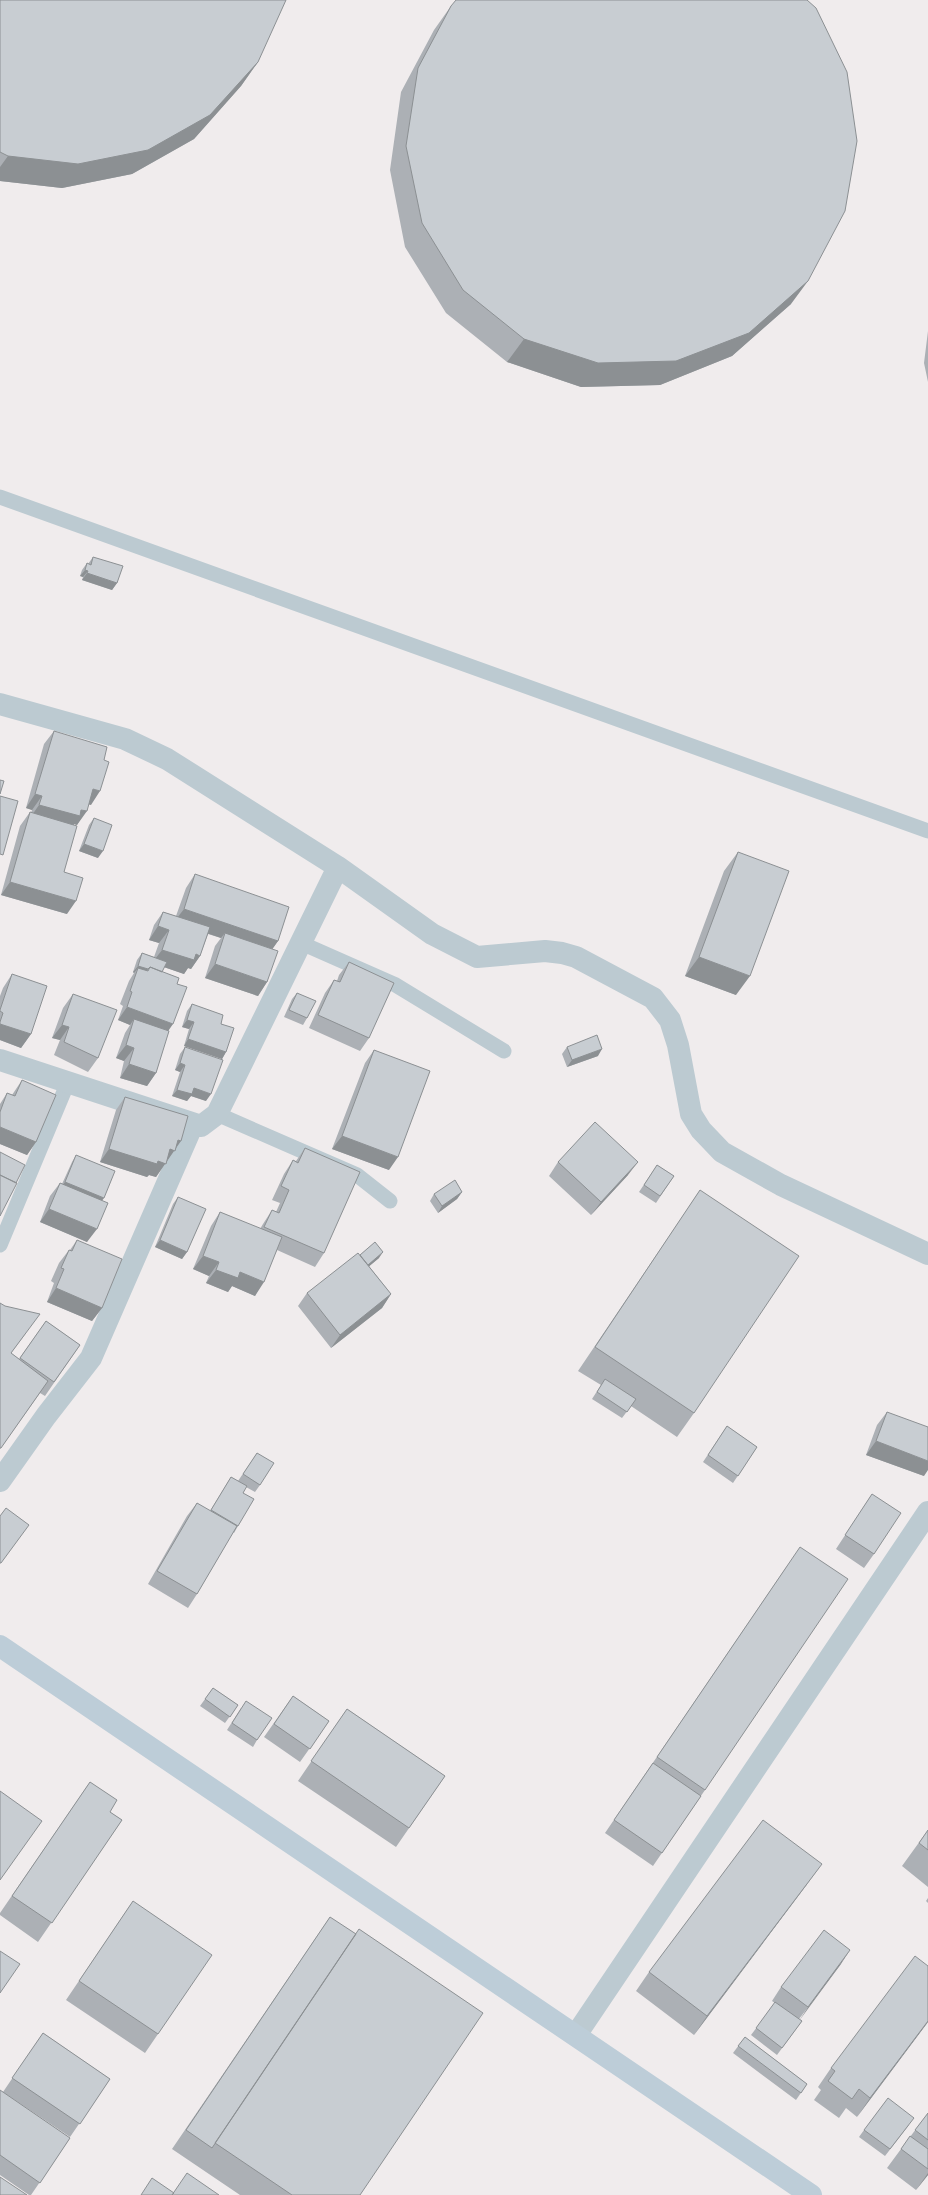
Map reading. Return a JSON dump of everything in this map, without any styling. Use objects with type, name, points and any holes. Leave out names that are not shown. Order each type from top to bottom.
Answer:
[{"type":"street","points":[[0,704],[125,739],[167,758],[338,867],[432,934],[477,957],[545,951],[562,953],[576,957],[653,998],[670,1020],[678,1045],[692,1114],[701,1130],[722,1152],[781,1185],[928,1254]]},
{"type":"street","points":[[0,1060],[201,1126],[217,1114],[338,867]]},
{"type":"street","points":[[0,1481],[46,1416],[91,1358],[193,1124]]},
{"type":"street","points":[[576,2035],[928,1512]]},
{"type":"street","points":[[0,1646],[811,2195]]},
{"type":"lane","points":[[0,497],[928,831]]},
{"type":"lane","points":[[301,943],[394,984],[504,1051]]},
{"type":"lane","points":[[0,1245],[68,1082]]},
{"type":"lane","points":[[217,1114],[357,1175],[390,1201]]},
{"type":"building","points":[[0,0],[286,0],[258,62],[210,115],[148,150],[78,164],[8,156],[0,152]]},
{"type":"building","points":[[456,0],[807,0],[816,8],[847,72],[857,141],[845,211],[808,281],[749,333],[676,361],[598,363],[524,339],[463,290],[422,223],[406,146],[418,68],[451,6]]},
{"type":"building","points":[[93,557],[123,566],[117,583],[87,573],[88,571],[85,570],[87,563],[91,565]]},
{"type":"building","points":[[54,731],[107,747],[104,760],[109,762],[100,791],[93,789],[87,811],[81,810],[80,816],[39,805],[42,796],[35,794]]},
{"type":"building","points":[[0,780],[4,781],[0,794]]},
{"type":"building","points":[[0,796],[18,801],[3,855],[0,854]]},
{"type":"building","points":[[30,812],[77,826],[64,872],[83,878],[76,901],[10,882]]},
{"type":"building","points":[[94,818],[112,825],[103,851],[84,844]]},
{"type":"building","points":[[738,852],[789,871],[750,976],[699,957]]},
{"type":"building","points":[[195,874],[289,907],[278,941],[184,909]]},
{"type":"building","points":[[163,912],[210,927],[200,956],[196,954],[194,960],[162,950],[169,930],[158,926]]},
{"type":"building","points":[[225,933],[278,951],[267,982],[215,964]]},
{"type":"building","points":[[142,953],[167,962],[162,972],[150,967],[148,969],[138,966]]},
{"type":"building","points":[[349,962],[394,983],[369,1038],[318,1015],[334,980],[340,982]]},
{"type":"building","points":[[150,967],[179,978],[177,984],[187,987],[173,1024],[127,1007],[132,992],[130,991],[138,968],[148,971]]},
{"type":"building","points":[[12,974],[47,986],[31,1034],[0,1024],[3,1013],[0,1010]]},
{"type":"building","points":[[297,993],[316,1001],[307,1018],[289,1010]]},
{"type":"building","points":[[73,994],[117,1010],[98,1058],[64,1042],[69,1027],[62,1025]]},
{"type":"building","points":[[192,1004],[223,1015],[221,1024],[234,1028],[226,1052],[188,1039],[194,1022],[187,1020]]},
{"type":"building","points":[[134,1019],[169,1031],[156,1073],[129,1064],[134,1048],[126,1045]]},
{"type":"building","points":[[597,1035],[602,1049],[572,1060],[567,1047]]},
{"type":"building","points":[[185,1047],[223,1060],[211,1094],[194,1088],[192,1094],[177,1090],[185,1065],[180,1063]]},
{"type":"building","points":[[374,1050],[430,1071],[398,1157],[342,1136]]},
{"type":"building","points":[[22,1080],[56,1095],[36,1142],[0,1127],[0,1112],[7,1093],[15,1096]]},
{"type":"building","points":[[125,1097],[188,1116],[181,1141],[178,1140],[175,1151],[170,1149],[166,1164],[158,1161],[157,1164],[109,1149]]},
{"type":"building","points":[[595,1122],[638,1162],[601,1202],[558,1162]]},
{"type":"building","points":[[305,1148],[360,1172],[324,1253],[264,1227],[272,1210],[279,1213],[289,1190],[281,1186],[293,1160],[298,1163]]},
{"type":"building","points":[[0,1152],[25,1165],[16,1183],[0,1175]]},
{"type":"building","points":[[76,1155],[115,1171],[104,1198],[65,1182]]},
{"type":"building","points":[[657,1165],[674,1176],[660,1196],[644,1185]]},
{"type":"building","points":[[0,1175],[17,1183],[0,1216]]},
{"type":"building","points":[[455,1180],[462,1192],[442,1206],[434,1194]]},
{"type":"building","points":[[60,1183],[108,1203],[97,1229],[49,1209]]},
{"type":"building","points":[[700,1190],[799,1256],[694,1413],[595,1347]]},
{"type":"building","points":[[178,1197],[206,1209],[187,1252],[160,1240]]},
{"type":"building","points":[[220,1212],[282,1237],[264,1282],[240,1272],[238,1278],[216,1270],[219,1262],[203,1256]]},
{"type":"building","points":[[77,1240],[122,1259],[102,1308],[56,1288],[64,1269],[61,1268],[69,1250],[72,1251]]},
{"type":"building","points":[[375,1242],[383,1252],[368,1265],[360,1255]]},
{"type":"building","points":[[358,1253],[391,1294],[340,1335],[307,1293]]},
{"type":"building","points":[[0,1303],[5,1306],[40,1314],[11,1353],[48,1381],[1,1448],[0,1448]]},
{"type":"building","points":[[46,1321],[80,1345],[54,1382],[20,1358]]},
{"type":"building","points":[[605,1379],[636,1399],[627,1412],[597,1392]]},
{"type":"building","points":[[887,1412],[928,1427],[928,1461],[876,1441]]},
{"type":"building","points":[[727,1426],[757,1447],[738,1476],[708,1455]]},
{"type":"building","points":[[257,1453],[274,1463],[260,1485],[243,1474]]},
{"type":"building","points":[[231,1477],[247,1486],[243,1493],[254,1499],[238,1526],[211,1510]]},
{"type":"building","points":[[872,1494],[901,1513],[874,1554],[845,1535]]},
{"type":"building","points":[[197,1503],[237,1526],[197,1594],[157,1571]]},
{"type":"building","points":[[6,1508],[29,1525],[0,1563],[0,1516]]},
{"type":"building","points":[[800,1547],[848,1579],[705,1790],[657,1757]]},
{"type":"building","points":[[213,1688],[238,1705],[230,1717],[205,1699]]},
{"type":"building","points":[[293,1696],[329,1721],[310,1749],[274,1724]]},
{"type":"building","points":[[246,1701],[272,1718],[257,1740],[232,1723]]},
{"type":"building","points":[[347,1709],[445,1776],[409,1828],[311,1761]]},
{"type":"building","points":[[653,1763],[701,1796],[662,1853],[614,1820]]},
{"type":"building","points":[[90,1782],[117,1800],[110,1812],[122,1820],[52,1923],[12,1896]]},
{"type":"building","points":[[0,1791],[42,1821],[0,1880]]},
{"type":"building","points":[[763,1820],[822,1864],[707,2016],[649,1972]]},
{"type":"building","points":[[928,1830],[928,1850],[919,1843]]},
{"type":"building","points":[[133,1901],[212,1955],[158,2034],[79,1981]]},
{"type":"building","points":[[330,1917],[356,1934],[212,2148],[186,2130]]},
{"type":"building","points":[[359,1929],[483,2013],[360,2195],[292,2195],[215,2143]]},
{"type":"building","points":[[824,1930],[850,1950],[808,2007],[781,1987]]},
{"type":"building","points":[[0,1951],[20,1964],[0,1993]]},
{"type":"building","points":[[915,1956],[928,1966],[928,2021],[870,2098],[859,2089],[852,2099],[828,2081],[835,2071],[831,2068]]},
{"type":"building","points":[[775,2002],[802,2021],[782,2048],[756,2028]]},
{"type":"building","points":[[43,2033],[110,2079],[80,2124],[12,2078]]},
{"type":"building","points":[[745,2037],[807,2084],[801,2093],[738,2046]]},
{"type":"building","points":[[0,2090],[70,2138],[40,2183],[0,2155]]},
{"type":"building","points":[[888,2098],[914,2118],[890,2149],[864,2130]]},
{"type":"building","points":[[928,2113],[928,2140],[915,2130]]},
{"type":"building","points":[[910,2136],[928,2149],[928,2169],[901,2149]]},
{"type":"building","points":[[187,2173],[219,2195],[172,2195]]},
{"type":"building","points":[[0,2177],[27,2195],[0,2195]]},
{"type":"building","points":[[152,2178],[174,2193],[172,2195],[141,2195]]}]
